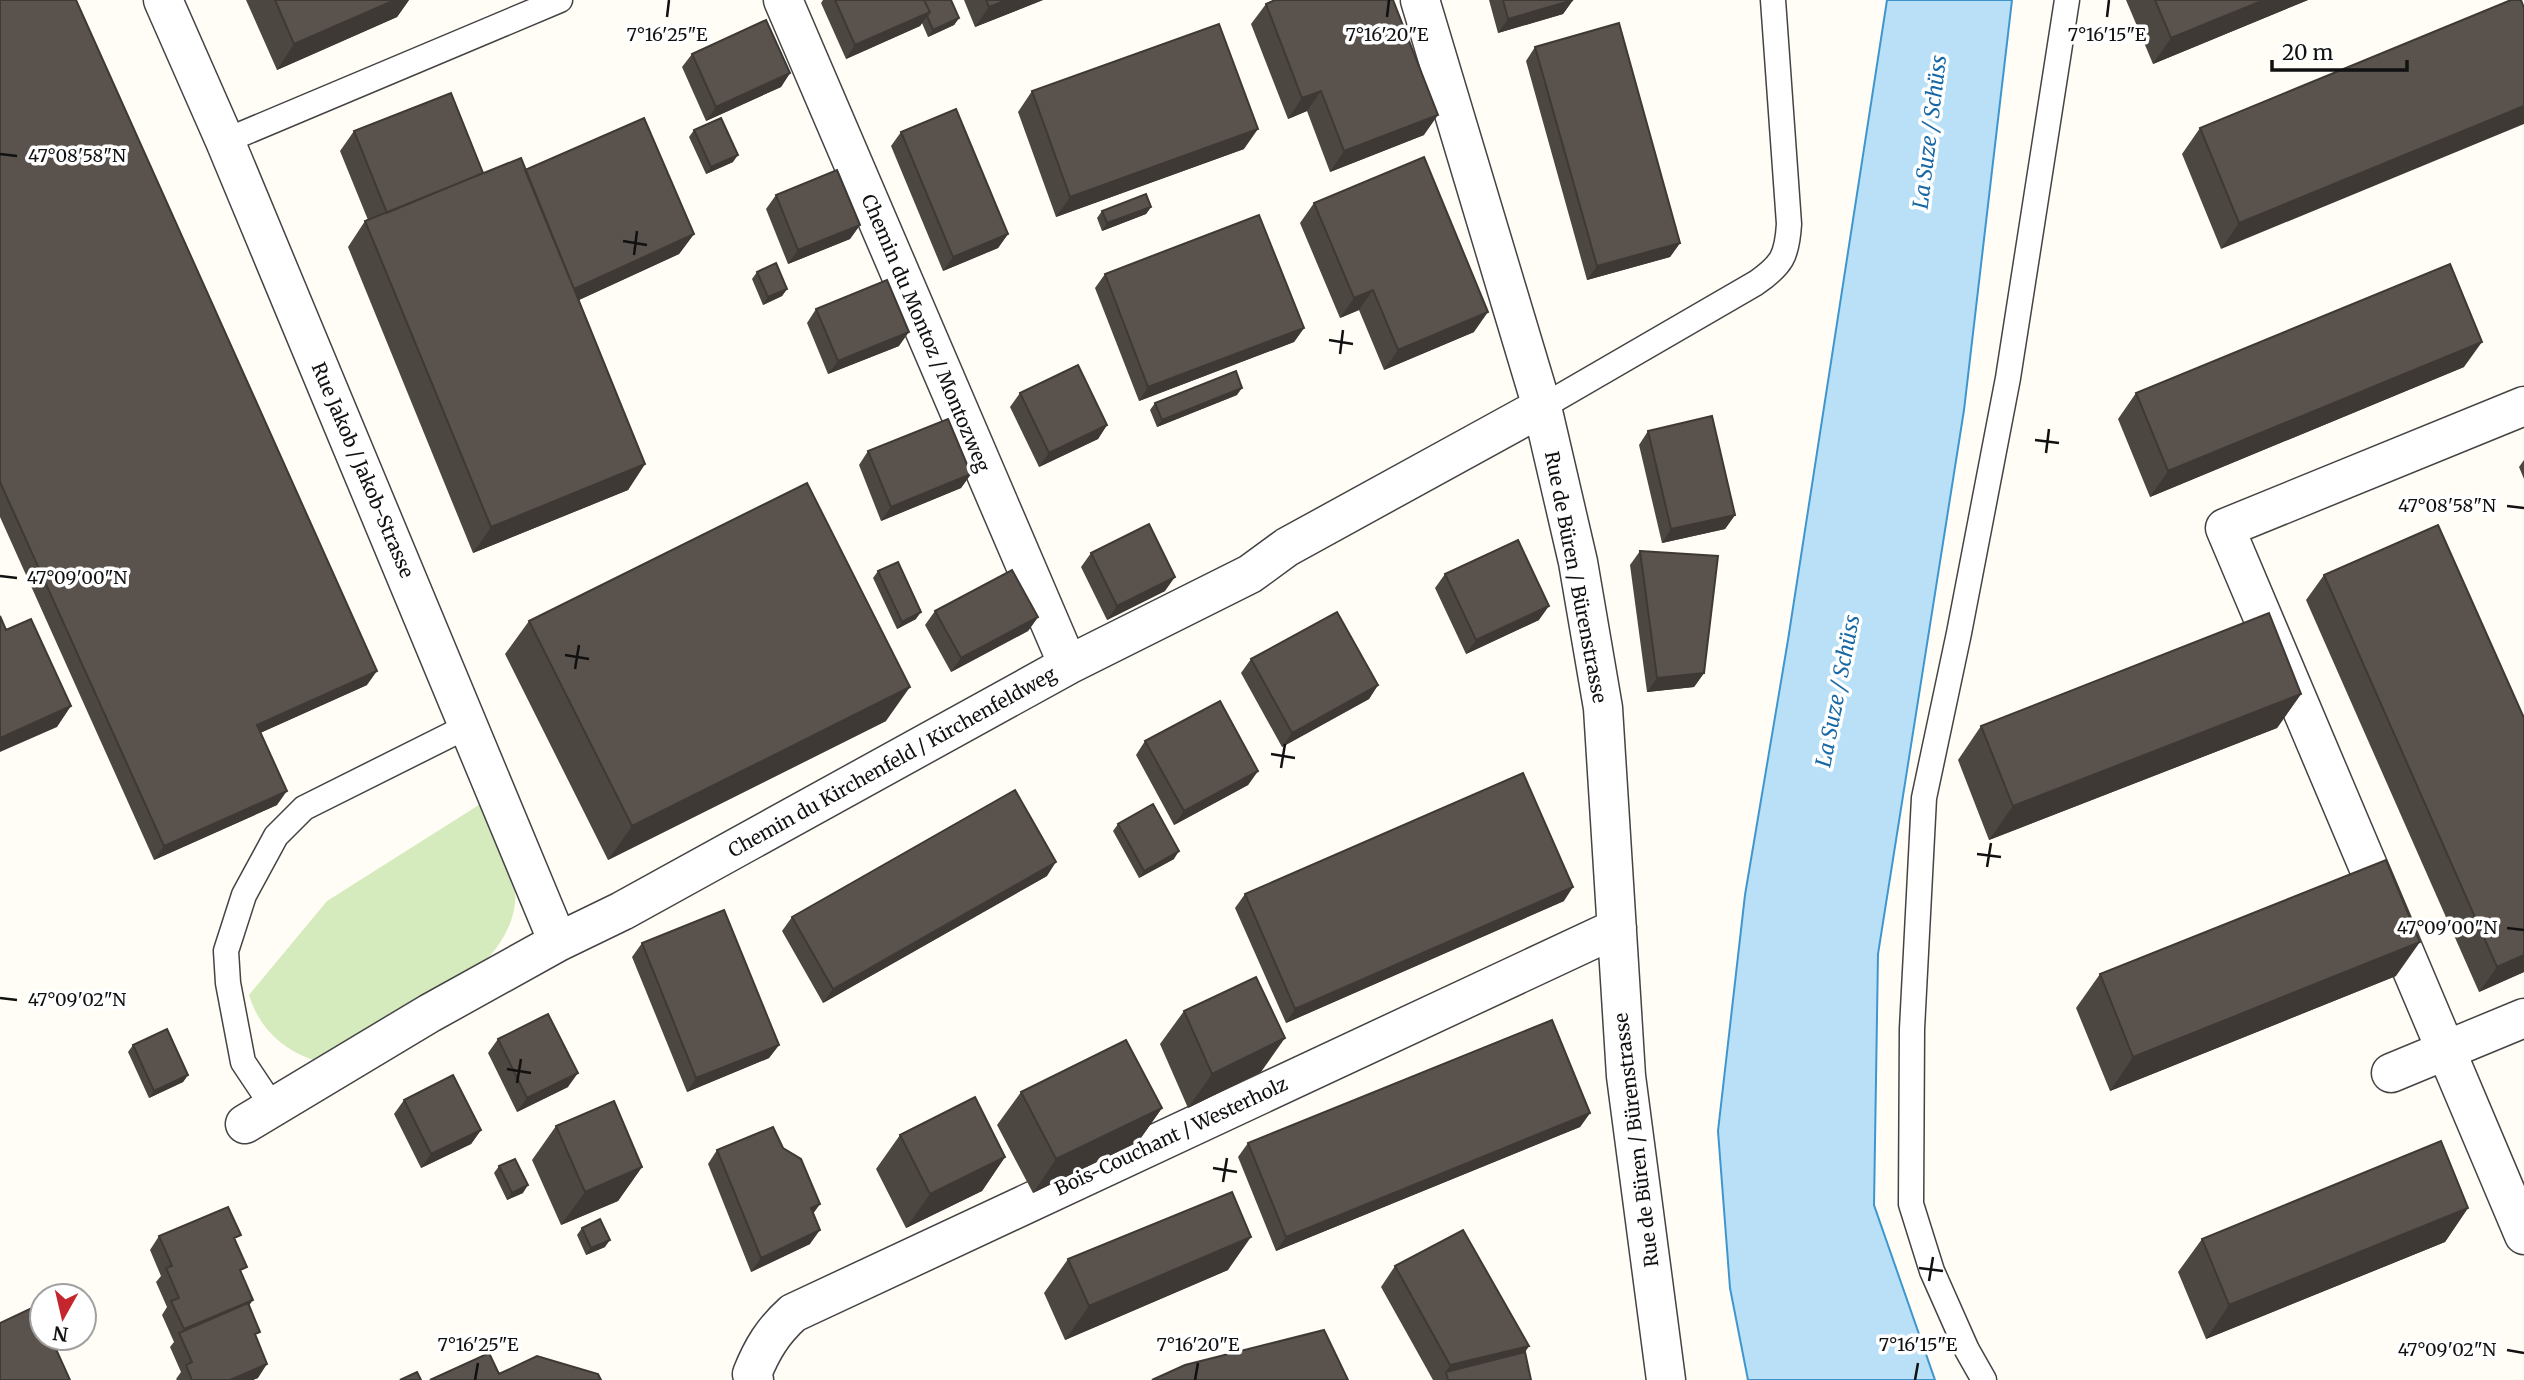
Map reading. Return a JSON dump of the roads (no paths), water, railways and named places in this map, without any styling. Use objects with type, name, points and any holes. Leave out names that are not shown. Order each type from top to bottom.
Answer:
[{"type":"street","name":"Rue Jakob / Jakob-Strasse","points":[[163,0],[225,141],[470,725],[558,942]]},
{"type":"street","name":"Chemin du Montoz / Montozweg","points":[[783,0],[1069,665]]},
{"type":"street","name":"Rue de Büren / Bürenstrasse","points":[[1420,0],[1542,407],[1568,517],[1603,708],[1626,1076],[1666,1380]]},
{"type":"street","points":[[2524,406],[2225,528],[2524,1235]]},
{"type":"street","name":"Chemin du Kirchenfeld / Kirchenfeldweg","points":[[259,1115],[368,1049],[558,942],[622,911],[1069,665],[1250,574],[1287,547],[1542,407]]},
{"type":"street","name":"Bois-Couchant / Westerholz","points":[[753,1377],[771,1335],[793,1313],[1617,928]]},
{"type":"street","points":[[2391,1073],[2524,1018]]},
{"type":"lane","points":[[225,141],[560,0]]},
{"type":"lane","points":[[1542,407],[1756,283],[1780,263],[1788,241],[1789,224],[1773,0]]},
{"type":"lane","points":[[1984,1380],[1967,1350],[1932,1270],[1911,1205],[1912,1029],[1923,811],[2008,378],[2067,0]]},
{"type":"lane","points":[[259,1115],[243,1062],[226,968],[226,951],[244,895],[276,836],[304,808],[470,725]]},
{"type":"water","name":"La Suze / Schüss","points":[[1887,0],[2012,0],[1964,410],[1878,954],[1874,1205],[1935,1380],[1748,1380],[1730,1288],[1718,1131],[1745,895],[1788,640]]}]
